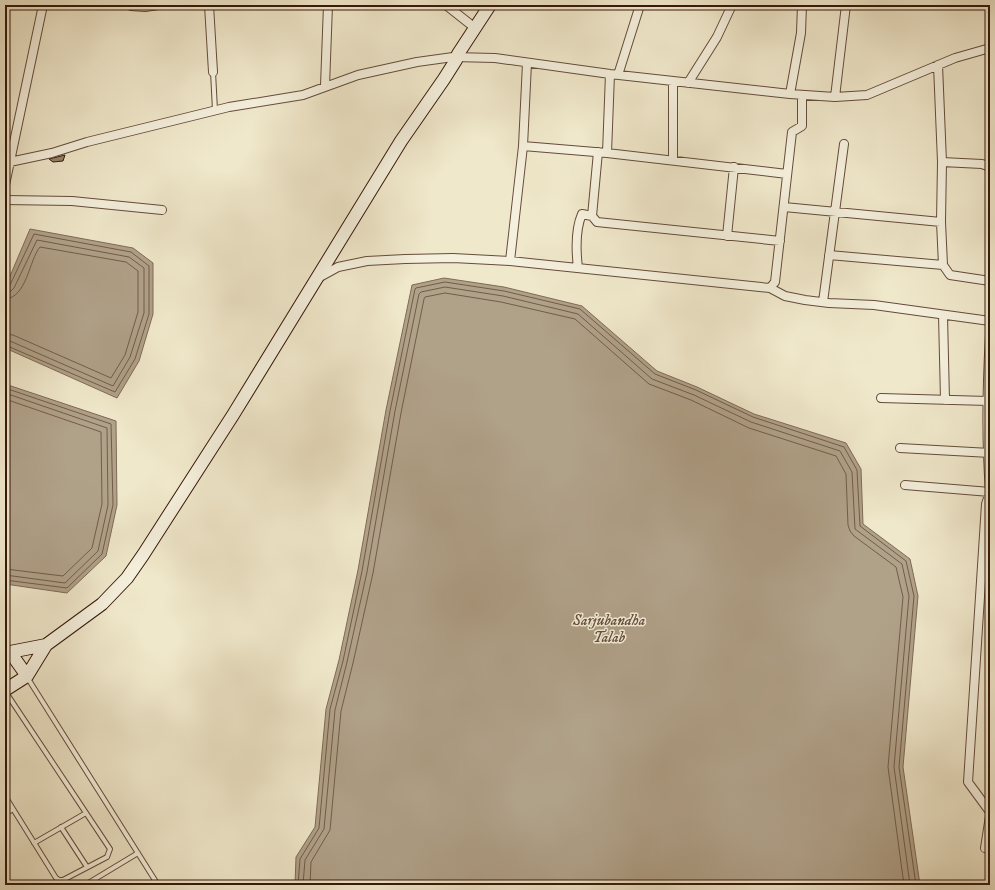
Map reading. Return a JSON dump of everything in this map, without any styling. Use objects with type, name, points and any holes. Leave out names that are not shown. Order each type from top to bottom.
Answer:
[{"type":"street","points":[[5,185],[7,162],[42,5]]},
{"type":"street","points":[[131,6],[145,7],[158,5]]},
{"type":"street","points":[[209,5],[213,72]]},
{"type":"street","points":[[325,86],[328,5]]},
{"type":"street","points":[[446,5],[475,28]]},
{"type":"street","points":[[5,690],[27,676],[46,645],[102,604],[127,578],[233,415],[401,141],[444,79],[490,5]]},
{"type":"street","points":[[618,75],[640,5]]},
{"type":"street","points":[[688,83],[717,37],[732,5]]},
{"type":"street","points":[[790,94],[801,33],[802,5]]},
{"type":"street","points":[[835,97],[846,5]]},
{"type":"street","points":[[7,162],[52,153],[87,142],[214,110],[303,95],[358,74],[417,62],[457,57],[495,58],[618,75],[790,94],[835,97],[867,95],[955,58],[990,48]]},
{"type":"street","points":[[510,261],[523,146],[527,63]]},
{"type":"street","points":[[938,65],[942,162],[943,265],[950,275],[990,281]]},
{"type":"street","points":[[607,153],[610,74]]},
{"type":"street","points":[[672,160],[674,81]]},
{"type":"street","points":[[770,288],[775,282],[792,132],[802,126],[802,95]]},
{"type":"street","points":[[823,302],[844,144]]},
{"type":"street","points":[[523,146],[598,152],[787,174]]},
{"type":"street","points":[[592,216],[598,152]]},
{"type":"street","points":[[942,162],[982,164],[990,167]]},
{"type":"street","points":[[727,236],[734,168]]},
{"type":"street","points":[[5,200],[72,201],[162,210]]},
{"type":"street","points":[[784,207],[942,222]]},
{"type":"street","points":[[578,268],[577,249],[580,219],[582,214],[592,216],[597,222],[780,241]]},
{"type":"street","points":[[829,255],[943,265]]},
{"type":"street","points":[[316,279],[338,267],[367,261],[453,258],[510,261],[770,288],[785,296],[823,302],[874,305],[990,321]]},
{"type":"street","points":[[943,314],[945,400]]},
{"type":"street","points":[[990,335],[988,401],[990,491]]},
{"type":"street","points":[[882,398],[988,401]]},
{"type":"street","points":[[900,448],[988,453]]},
{"type":"street","points":[[905,485],[990,492],[986,504],[968,782],[990,812]]},
{"type":"street","points":[[27,676],[7,653],[46,645]]},
{"type":"street","points":[[986,848],[990,816]]},
{"type":"lane","points":[[213,72],[214,110]]},
{"type":"lane","points":[[27,676],[158,885]]},
{"type":"lane","points":[[5,690],[110,849],[107,857],[63,880],[56,878],[5,796]]},
{"type":"lane","points":[[5,814],[13,809]]},
{"type":"lane","points":[[34,843],[86,813]]},
{"type":"lane","points":[[61,827],[87,867]]},
{"type":"lane","points":[[85,885],[138,853]]},
{"type":"water","points":[[30,229],[133,248],[153,263],[153,314],[139,361],[117,398],[5,348],[5,288]]},
{"type":"water","name":"Sarjubandha Talab","points":[[444,278],[504,287],[582,306],[657,371],[697,387],[754,414],[846,443],[861,469],[863,524],[910,559],[918,596],[903,767],[920,885],[295,885],[296,857],[315,827],[326,709],[339,660],[358,570],[386,410],[412,285]]},
{"type":"water","points":[[5,384],[116,421],[117,505],[106,556],[67,593],[5,584]]},
{"type":"building","points":[[65,155],[63,161],[53,162],[49,159]]}]
